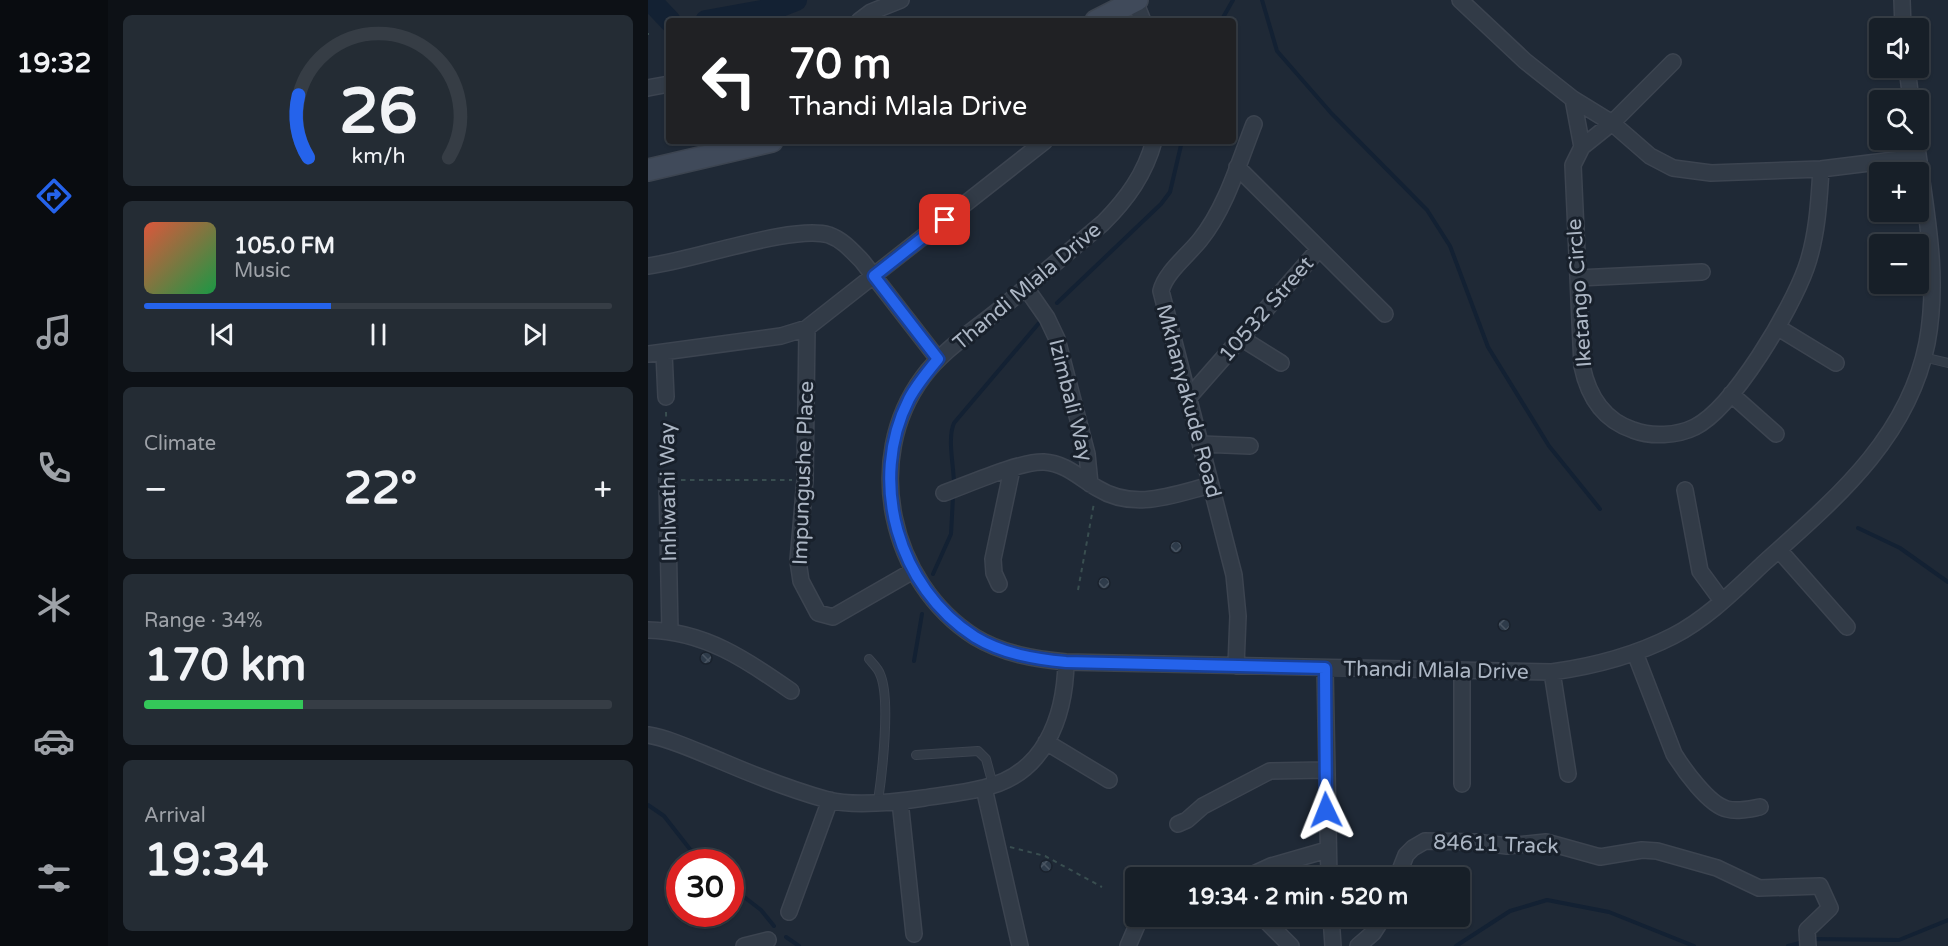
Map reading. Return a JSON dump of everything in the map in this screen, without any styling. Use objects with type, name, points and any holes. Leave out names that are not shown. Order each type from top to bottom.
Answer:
[{"type":"main road","points":[[1105,18],[1139,7]]},
{"type":"main road","points":[[648,170],[759,144]]},
{"type":"street","points":[[863,18],[871,12],[901,0]]},
{"type":"street","points":[[1460,0],[1525,61],[1574,99],[1612,123],[1650,156],[1685,171],[1711,173],[1821,170],[1918,157]]},
{"type":"street","points":[[1902,0],[1903,18]]},
{"type":"street","points":[[1574,99],[1582,147],[1612,123],[1673,62]]},
{"type":"street","points":[[648,88],[666,85]]},
{"type":"street","name":"Mkhanyakude Road","points":[[1236,666],[1238,616],[1236,583],[1189,397],[1164,310],[1162,287],[1208,229],[1254,124]]},
{"type":"street","points":[[648,354],[781,336],[807,328],[1041,144]]},
{"type":"street","name":"Thandi Mlala Drive","points":[[1153,144],[1142,174],[1104,223],[938,359],[909,399],[897,432],[890,484],[892,510],[913,571],[934,602],[976,637],[1024,657],[1066,662],[1552,672],[1597,665],[1635,653],[1674,636],[1722,601],[1779,550],[1871,461],[1904,408],[1923,357],[1932,311],[1933,264],[1917,150]]},
{"type":"street","name":"Iketango Circle","points":[[1582,147],[1576,157],[1572,176],[1585,380],[1589,392],[1610,417],[1624,428],[1654,434],[1683,432],[1707,419],[1731,394],[1777,327],[1802,277],[1811,252],[1819,204],[1821,170]]},
{"type":"street","points":[[1237,167],[1384,314]]},
{"type":"street","points":[[648,266],[812,233],[839,240],[874,276],[938,359]]},
{"type":"street","name":"10532 Street","points":[[1189,397],[1319,249]]},
{"type":"street","points":[[1578,278],[1702,272]]},
{"type":"street","name":"Izimbali Way","points":[[1026,288],[1047,318],[1057,339],[1094,486]]},
{"type":"street","points":[[1777,327],[1836,363]]},
{"type":"street","name":"Impungushe Place","points":[[807,328],[805,480],[799,571],[801,581],[818,613],[829,617],[841,615],[913,571]]},
{"type":"street","points":[[1241,338],[1281,363]]},
{"type":"street","name":"Inhlwathi Way","points":[[664,353],[666,397]]},
{"type":"street","points":[[1731,394],[1776,434]]},
{"type":"street","points":[[1201,444],[1250,446]]},
{"type":"street","points":[[944,494],[1012,469],[1042,462],[1064,467],[1111,496],[1135,502],[1211,485]]},
{"type":"street","points":[[999,584],[994,573],[993,559],[1012,469]]},
{"type":"street","name":"Inhlwathi Way","points":[[667,480],[670,632]]},
{"type":"street","points":[[1685,490],[1700,571],[1722,601]]},
{"type":"street","points":[[1779,550],[1847,627]]},
{"type":"street","points":[[648,630],[670,632],[704,640],[736,654],[791,691]]},
{"type":"street","points":[[1635,653],[1674,754],[1683,768],[1720,806],[1742,810],[1760,807]]},
{"type":"street","points":[[648,735],[773,783],[831,801],[858,803],[900,801],[989,786],[1028,765],[1046,742],[1062,710],[1066,662]]},
{"type":"street","points":[[1325,668],[1328,867]]},
{"type":"street","points":[[1462,671],[1462,784]]},
{"type":"street","points":[[1552,672],[1568,774]]},
{"type":"street","points":[[1046,742],[1109,780]]},
{"type":"street","points":[[1178,824],[1187,820],[1203,806],[1270,771],[1325,770]]},
{"type":"street","points":[[989,786],[1020,946]]},
{"type":"street","points":[[789,912],[831,801]]},
{"type":"street","points":[[900,801],[914,934]]},
{"type":"street","name":"84611 Track","points":[[1401,867],[1406,855],[1425,841],[1476,842],[1507,846],[1546,842],[1600,857],[1642,850],[1657,851],[1717,868],[1759,888],[1820,886],[1830,908],[1807,930],[1808,946]]},
{"type":"street","points":[[1269,867],[1327,850]]},
{"type":"street","points":[[1128,946],[1136,927]]},
{"type":"street","points":[[1272,927],[1291,946]]},
{"type":"street","points":[[1332,927],[1333,946]]},
{"type":"street","points":[[1358,946],[1377,927]]},
{"type":"street","points":[[744,946],[768,940]]},
{"type":"lane","points":[[1923,357],[1948,363]]},
{"type":"lane","points":[[868,659],[877,669],[882,682],[884,761],[879,801]]},
{"type":"lane","points":[[916,755],[978,751],[986,759],[989,786]]},
{"type":"path","name":"Inhlwathi Way","points":[[666,397],[667,480]]},
{"type":"path","points":[[667,480],[805,480]]},
{"type":"path","points":[[1078,590],[1094,486]]},
{"type":"path","points":[[999,844],[1045,856],[1102,887]]},
{"type":"building","points":[[1178,541],[1182,547],[1178,553],[1174,553],[1170,545]]},
{"type":"building","points":[[1106,577],[1110,583],[1106,589],[1102,589],[1098,581]]},
{"type":"building","points":[[1506,619],[1510,625],[1506,631],[1502,631],[1498,623]]},
{"type":"building","points":[[708,652],[712,658],[708,664],[704,664],[700,656]]},
{"type":"building","points":[[1048,860],[1052,866],[1048,872],[1044,872],[1040,864]]},
{"type":"waterway","points":[[650,0],[667,18]]},
{"type":"waterway","points":[[723,18],[773,9],[796,0]]},
{"type":"waterway","points":[[1223,18],[1233,0]]},
{"type":"waterway","points":[[1262,0],[1277,51],[1332,114],[1427,210],[1450,246],[1488,347],[1549,446],[1600,509]]},
{"type":"waterway","points":[[1057,303],[1161,204],[1170,192],[1181,144]]},
{"type":"waterway","points":[[954,485],[951,445],[954,423],[1039,323]]},
{"type":"waterway","points":[[933,574],[951,534],[953,497]]},
{"type":"waterway","points":[[1858,528],[1900,548],[1948,582]]},
{"type":"waterway","points":[[914,661],[922,614]]},
{"type":"waterway","points":[[648,805],[664,816],[690,849]]},
{"type":"waterway","points":[[744,897],[761,910],[774,926]]},
{"type":"waterway","points":[[1456,946],[1510,911],[1547,900],[1609,912],[1694,946]]},
{"type":"waterway","points":[[1810,939],[1899,940],[1948,920]]},
{"type":"waterway","points":[[786,937],[799,946]]},
{"type":"waterway","points":[[1788,946],[1804,942]]},
{"type":"route","points":[[945,220],[874,276],[938,359],[909,399],[902,415],[892,456],[890,484],[892,510],[900,539],[913,571],[934,602],[953,620],[976,637],[1024,657],[1066,662],[1325,668],[1326,810]]}]
